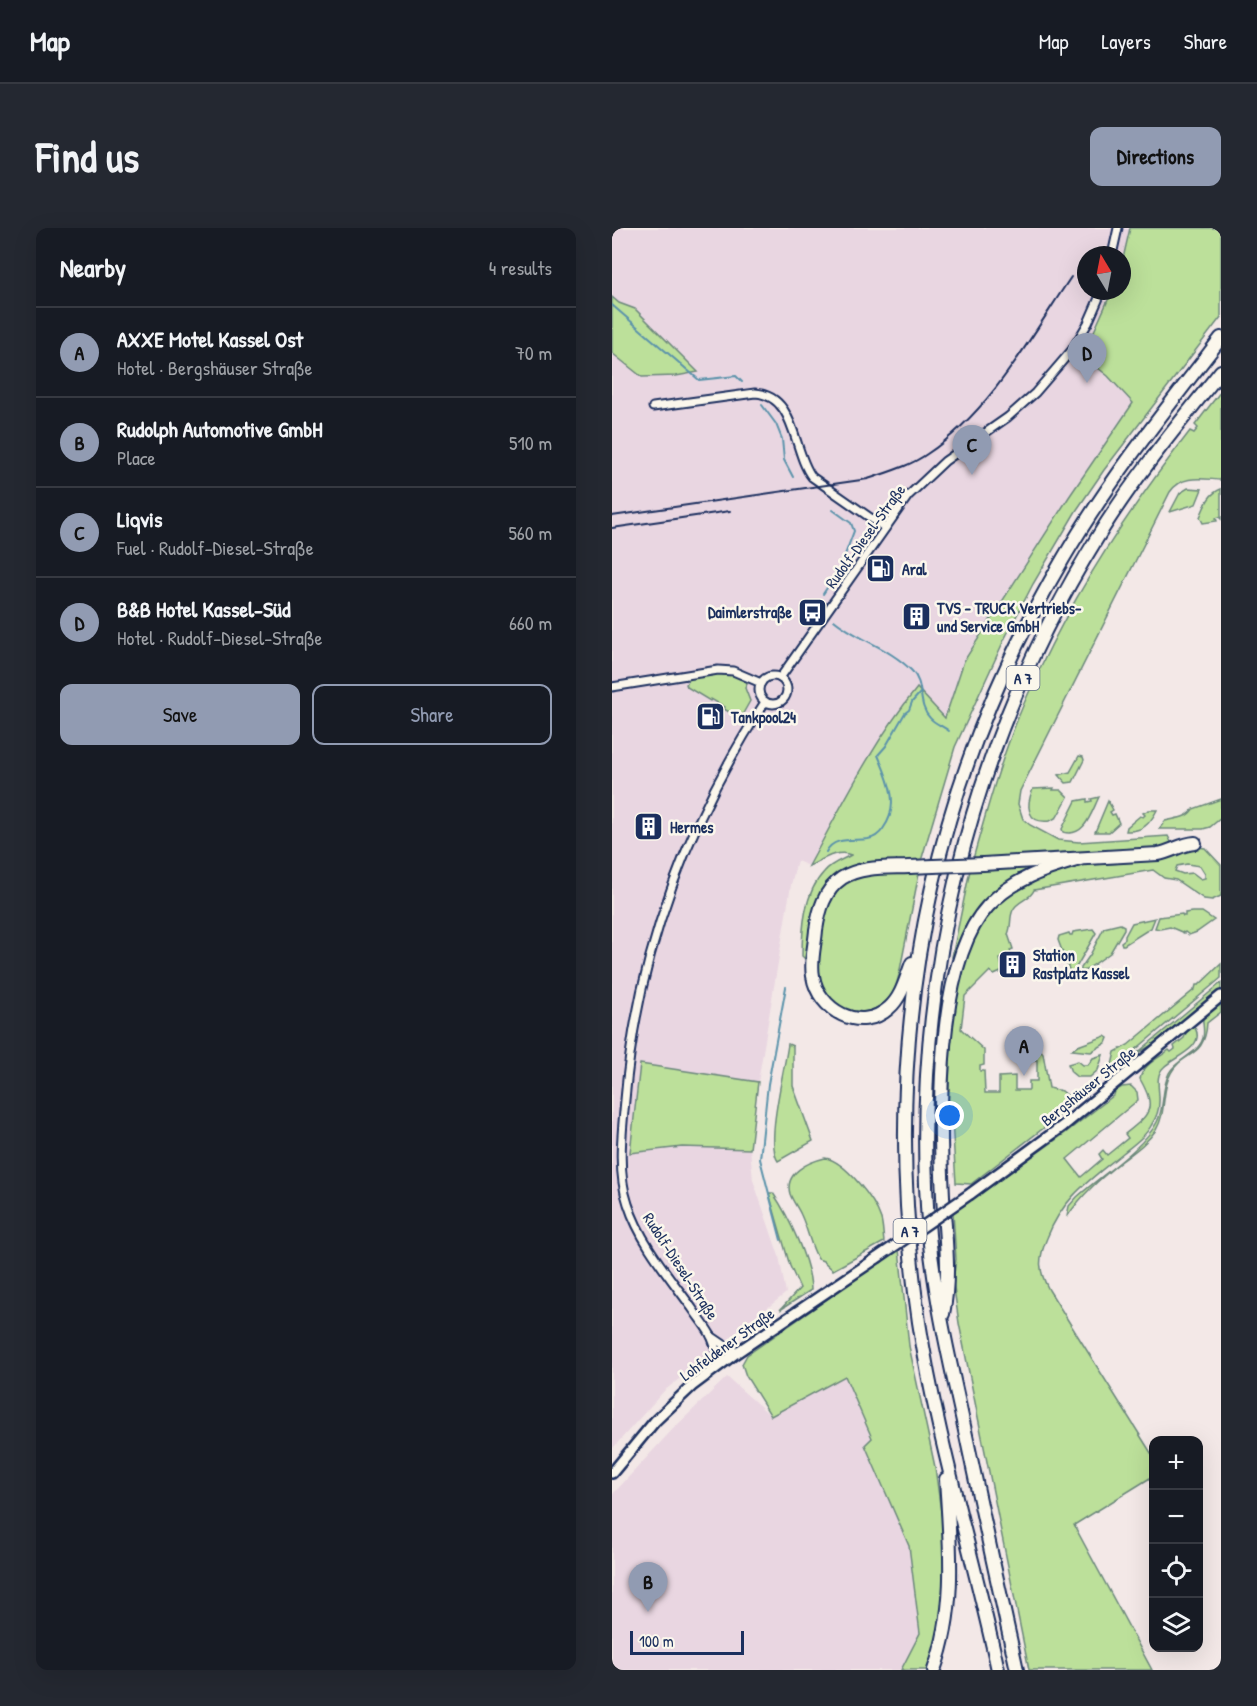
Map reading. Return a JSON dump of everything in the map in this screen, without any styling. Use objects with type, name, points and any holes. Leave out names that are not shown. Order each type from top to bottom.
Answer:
[{"type":"highway","name":"A 7","points":[[998,1670],[944,1448],[919,1320],[906,1189],[906,1081],[912,998],[920,940],[931,883],[954,799],[979,730],[1017,644],[1058,568],[1107,489],[1221,338]]},
{"type":"highway","name":"A 7","points":[[1017,1670],[942,1324],[929,1235],[924,1140],[927,1064],[937,970],[956,871],[968,830],[1000,731],[1023,677],[1057,607],[1098,537],[1121,502],[1221,370]]},
{"type":"highway","points":[[920,940],[901,991],[890,1007],[883,1012],[865,1018],[846,1017],[835,1012],[820,998],[812,975],[818,921],[828,892],[842,878],[861,871],[909,867],[1158,854],[1185,844],[1195,843]]},
{"type":"highway","points":[[942,1324],[946,1296],[947,1250],[942,1144],[943,1084],[948,1016],[956,967],[975,925],[1000,894],[1022,879],[1038,872],[1080,859]]},
{"type":"highway","points":[[934,1670],[945,1632],[952,1579],[944,1448]]},
{"type":"main road","name":"Bergshäuser Straße","points":[[877,1258],[1063,1126],[1221,996]]},
{"type":"main road","name":"Lohfeldener Straße","points":[[612,1473],[655,1421],[692,1386],[720,1364],[877,1258]]},
{"type":"street","points":[[1114,246],[1118,228]]},
{"type":"street","name":"Rudolf-Diesel-Straße","points":[[720,1364],[711,1335],[645,1240],[629,1209],[623,1176],[624,1108],[630,1049],[640,995],[672,886],[712,793],[765,702],[778,703],[784,698],[786,685],[780,678],[908,496],[945,461],[1008,417],[1048,379],[1080,337],[1098,300]]},
{"type":"street","points":[[653,407],[755,393],[770,396],[787,414],[805,465],[812,477],[885,528]]},
{"type":"street","points":[[612,687],[718,670],[733,671],[761,683]]},
{"type":"street","points":[[765,702],[759,693],[761,683],[770,677],[780,678]]},
{"type":"street","name":"Rudolf-Diesel-Straße","points":[[711,1335],[736,1353]]},
{"type":"shaded area","points":[[612,228],[1130,228],[1126,246],[1077,246],[1077,300],[1108,300],[1083,356],[1108,376],[1133,403],[1069,497],[964,660],[945,718],[918,688],[861,769],[809,866],[797,861],[758,1082],[750,1149],[753,1180],[779,1256],[786,1293],[664,1391],[612,1449]]},
{"type":"shaded area","points":[[845,1375],[872,1439],[866,1445],[909,1546],[920,1633],[901,1670],[612,1670],[612,1495],[672,1430],[727,1377],[771,1416]]},
{"type":"green space","points":[[1130,228],[1221,228],[1221,317],[1104,470],[1076,511],[1033,584],[1005,638],[955,747],[921,861],[840,874],[807,961],[802,956],[803,934],[812,890],[827,869],[851,855],[835,854],[809,866],[859,774],[886,730],[917,688],[945,718],[964,661],[1069,497],[1133,403],[1108,376],[1083,356],[1108,300],[1131,300],[1131,246],[1126,246]]},
{"type":"green space","points":[[612,297],[619,303],[635,309],[698,372],[676,376],[642,377],[612,353]]},
{"type":"green space","points":[[1221,391],[1221,480],[1186,480],[1180,482],[1170,492],[1020,791],[1018,804],[1023,819],[1058,840],[1079,842],[1168,836],[1171,842],[1163,850],[973,859],[1005,752],[1030,690],[1063,622],[1122,524],[1190,431],[1194,433],[1198,428],[1195,425]]},
{"type":"green space","points":[[1188,488],[1202,489],[1196,504],[1170,512],[1180,493]]},
{"type":"green space","points":[[1221,489],[1221,519],[1219,517],[1216,518],[1217,521],[1203,523],[1200,517],[1205,505],[1213,494]]},
{"type":"green space","points":[[720,673],[730,674],[748,682],[745,688],[750,701],[741,717],[687,687],[686,684],[690,678]]},
{"type":"green space","points":[[1079,756],[1084,760],[1073,782],[1066,783],[1059,775],[1070,772]]},
{"type":"green space","points":[[1054,788],[1053,790],[1061,790],[1068,797],[1057,817],[1050,821],[1036,820],[1029,807],[1033,789]]},
{"type":"green space","points":[[1099,797],[1082,828],[1071,833],[1063,832],[1062,829],[1076,801],[1087,799],[1087,802]]},
{"type":"green space","points":[[1221,799],[1221,818],[1210,827],[1159,829],[1165,821],[1184,816],[1193,809]]},
{"type":"green space","points":[[1108,801],[1113,810],[1110,812],[1112,815],[1115,814],[1119,823],[1109,832],[1095,832]]},
{"type":"green space","points":[[1157,810],[1145,826],[1137,830],[1126,831],[1127,827],[1140,816],[1145,815],[1143,813]]},
{"type":"green space","points":[[1192,846],[1205,848],[1221,865],[1221,896],[1212,900],[1204,899],[1176,880],[1164,878],[1153,870],[1034,890],[1030,896],[1015,907],[1008,934],[1013,949],[1010,950],[1012,956],[1000,959],[1003,971],[994,975],[990,971],[965,996],[961,1029],[984,1050],[984,1065],[980,1066],[980,1071],[984,1071],[985,1093],[999,1093],[999,1077],[1015,1076],[1015,1090],[1029,1090],[1029,1081],[1037,1081],[1037,1060],[1029,1060],[1028,1052],[1036,1044],[1043,1053],[1049,1088],[1062,1091],[1076,1103],[971,1184],[956,1183],[952,1120],[948,1115],[955,1009],[966,957],[976,933],[989,912],[1020,886],[1058,870],[1139,861]],"holes":[[[1187,864],[1200,866],[1205,878],[1201,879],[1193,873],[1183,874],[1175,871],[1177,866]]]},
{"type":"green space","points":[[1029,867],[1030,870],[1012,880],[955,957],[952,957],[970,870]]},
{"type":"green space","points":[[919,873],[899,975],[892,994],[884,1003],[869,1011],[852,1011],[836,1006],[824,993],[819,971],[822,929],[828,904],[833,895],[846,883],[859,877],[875,874]]},
{"type":"green space","points":[[1202,912],[1214,920],[1189,935],[1170,927],[1155,928],[1159,917],[1182,914],[1185,916],[1185,913]]},
{"type":"green space","points":[[1155,918],[1151,928],[1122,945],[1121,942],[1125,939],[1132,923]]},
{"type":"green space","points":[[1120,924],[1124,926],[1124,929],[1110,953],[1081,971],[1104,928]]},
{"type":"green space","points":[[1093,929],[1096,933],[1074,971],[1070,972],[1058,940],[1059,936]]},
{"type":"green space","points":[[1221,964],[1221,978],[1122,1061],[1110,1074],[1115,1052],[1128,1045]]},
{"type":"green space","points":[[1221,983],[1221,990],[1154,1044],[1136,1054]]},
{"type":"green space","points":[[1221,1001],[1221,1012],[1207,1023],[1205,1035],[1198,1049],[1176,1066],[1171,1073],[1166,1086],[1162,1116],[1156,1130],[1149,1139],[1092,1187],[1067,1217],[1069,1206],[1077,1197],[1132,1152],[1151,1132],[1159,1116],[1169,1073],[1177,1064],[1197,1049],[1204,1035],[1203,1015]]},
{"type":"green space","points":[[1188,1028],[1195,1028],[1197,1035],[1193,1046],[1164,1067],[1159,1075],[1159,1098],[1155,1119],[1139,1140],[1069,1200],[1044,1245],[1040,1264],[1049,1290],[1149,1450],[1149,1479],[1074,1525],[1152,1670],[1029,1670],[959,1323],[953,1281],[956,1259],[953,1213],[1064,1134],[1114,1095],[1115,1091],[1131,1086],[1137,1092],[1138,1100],[1067,1159],[1081,1177],[1102,1159],[1099,1154],[1103,1150],[1107,1155],[1128,1138],[1125,1134],[1145,1116],[1149,1104],[1140,1079],[1144,1069],[1169,1050],[1171,1052],[1175,1049],[1174,1046],[1184,1038]]},
{"type":"green space","points":[[1105,1036],[1108,1038],[1106,1043],[1091,1052],[1072,1050],[1078,1046]]},
{"type":"green space","points":[[788,1044],[793,1046],[793,1086],[813,1141],[778,1161],[775,1152],[775,1123]]},
{"type":"green space","points":[[1136,1054],[1132,1063],[1113,1079],[1123,1065]]},
{"type":"green space","points":[[1103,1055],[1098,1070],[1090,1077],[1077,1077],[1071,1072],[1068,1064],[1078,1061],[1083,1065],[1088,1065],[1093,1058]]},
{"type":"green space","points":[[640,1064],[758,1082],[750,1149],[682,1147],[630,1153]]},
{"type":"green space","points":[[825,1158],[841,1166],[866,1192],[881,1219],[884,1242],[833,1270],[818,1259],[789,1187],[794,1174],[812,1162]]},
{"type":"green space","points":[[769,1193],[773,1193],[792,1226],[810,1279],[811,1290],[780,1310],[800,1288],[790,1266]]},
{"type":"green space","points":[[899,1249],[909,1346],[935,1467],[947,1557],[944,1619],[930,1670],[901,1670],[920,1633],[909,1546],[865,1445],[872,1438],[845,1376],[771,1416],[746,1376],[742,1364],[747,1355]]},
{"type":"waterway","points":[[612,305],[699,380],[736,376],[742,382]]},
{"type":"waterway","points":[[762,405],[776,424],[782,439],[784,460],[793,477]]},
{"type":"waterway","points":[[823,594],[840,568],[854,531],[851,523],[833,510]]},
{"type":"waterway","points":[[834,620],[894,656],[912,671],[916,676],[926,713],[934,722],[949,731]]},
{"type":"waterway","points":[[826,852],[829,847],[839,841],[870,839],[883,829],[891,811],[892,801],[889,783],[878,755],[920,693]]},
{"type":"waterway","points":[[781,1240],[760,1159],[768,1084],[786,987]]},
{"type":"railway","points":[[612,516],[868,479],[913,462],[950,437],[989,396],[1024,349],[1071,277]]},
{"type":"railway","points":[[612,528],[730,511]]},
{"type":"place","name":"B&B Hotel Kassel-Süd","points":[[1087,383]]},
{"type":"place","name":"Liqvis","points":[[972,475]]},
{"type":"place","name":"Aral","points":[[881,569]]},
{"type":"place","name":"Daimlerstraße","points":[[813,612]]},
{"type":"place","name":"TVS - TRUCK Vertriebs- und Service GmbH","points":[[916,617]]},
{"type":"place","name":"Tankpool24","points":[[710,717]]},
{"type":"place","name":"Hermes","points":[[649,827]]},
{"type":"place","name":"Station Rastplatz Kassel","points":[[1012,964]]},
{"type":"place","name":"AXXE Motel Kassel Ost","points":[[1024,1076]]},
{"type":"place","name":"Rudolph Automotive GmbH","points":[[648,1612]]}]
